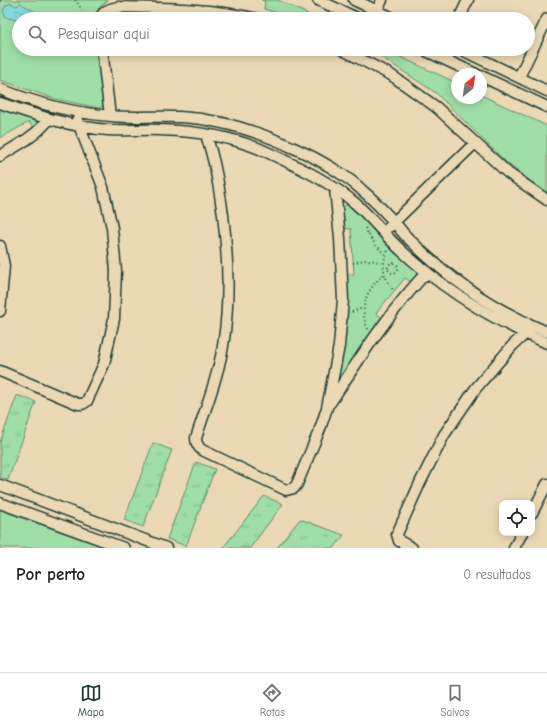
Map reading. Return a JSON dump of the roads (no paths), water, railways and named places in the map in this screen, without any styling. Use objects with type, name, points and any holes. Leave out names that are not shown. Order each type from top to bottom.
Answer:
[{"type":"street","points":[[318,0],[343,12]]},
{"type":"street","points":[[354,0],[377,11],[382,0]]},
{"type":"street","points":[[462,12],[468,0]]},
{"type":"street","points":[[103,12],[118,8],[178,8],[221,12]]},
{"type":"street","points":[[535,45],[547,19]]},
{"type":"street","points":[[103,56],[110,116]]},
{"type":"street","points":[[354,56],[391,75],[436,107],[508,173],[547,200]]},
{"type":"street","points":[[447,56],[466,68]]},
{"type":"street","points":[[475,56],[547,91]]},
{"type":"street","points":[[520,77],[530,56]]},
{"type":"street","points":[[487,79],[547,107]]},
{"type":"street","points":[[0,89],[74,111],[135,118],[164,116],[196,118],[220,123],[272,138],[297,149],[332,169],[363,190],[410,241],[438,266],[478,296],[505,312],[547,344]]},
{"type":"street","points":[[0,103],[49,119],[79,125],[107,130],[183,131],[249,145],[270,153],[335,188],[356,204],[404,253],[470,304],[528,330],[547,332]]},
{"type":"street","points":[[0,371],[81,404],[87,401],[104,364],[114,319],[116,271],[112,228],[103,187],[74,111]]},
{"type":"street","points":[[0,156],[35,134],[49,119]]},
{"type":"street","points":[[206,135],[219,184],[226,243],[228,282],[224,340],[214,384],[196,438],[196,443],[202,450],[286,490],[294,488],[297,484],[320,429],[327,408],[339,346],[343,300],[340,238],[335,188]]},
{"type":"street","points":[[270,153],[272,138]]},
{"type":"street","points":[[384,233],[475,143]]},
{"type":"street","points":[[0,246],[4,266],[0,311]]},
{"type":"street","points":[[327,408],[373,339],[410,290],[427,272]]},
{"type":"street","points":[[412,548],[399,541],[398,534],[420,483],[444,435],[476,388],[528,330]]},
{"type":"street","points":[[535,507],[547,484]]},
{"type":"street","points":[[0,485],[166,548]]},
{"type":"street","points":[[0,503],[124,548]]},
{"type":"street","points":[[514,548],[520,536]]},
{"type":"water","points":[[10,3],[17,6],[20,3],[36,12],[12,12],[12,19],[5,16],[3,11],[5,6]]}]
